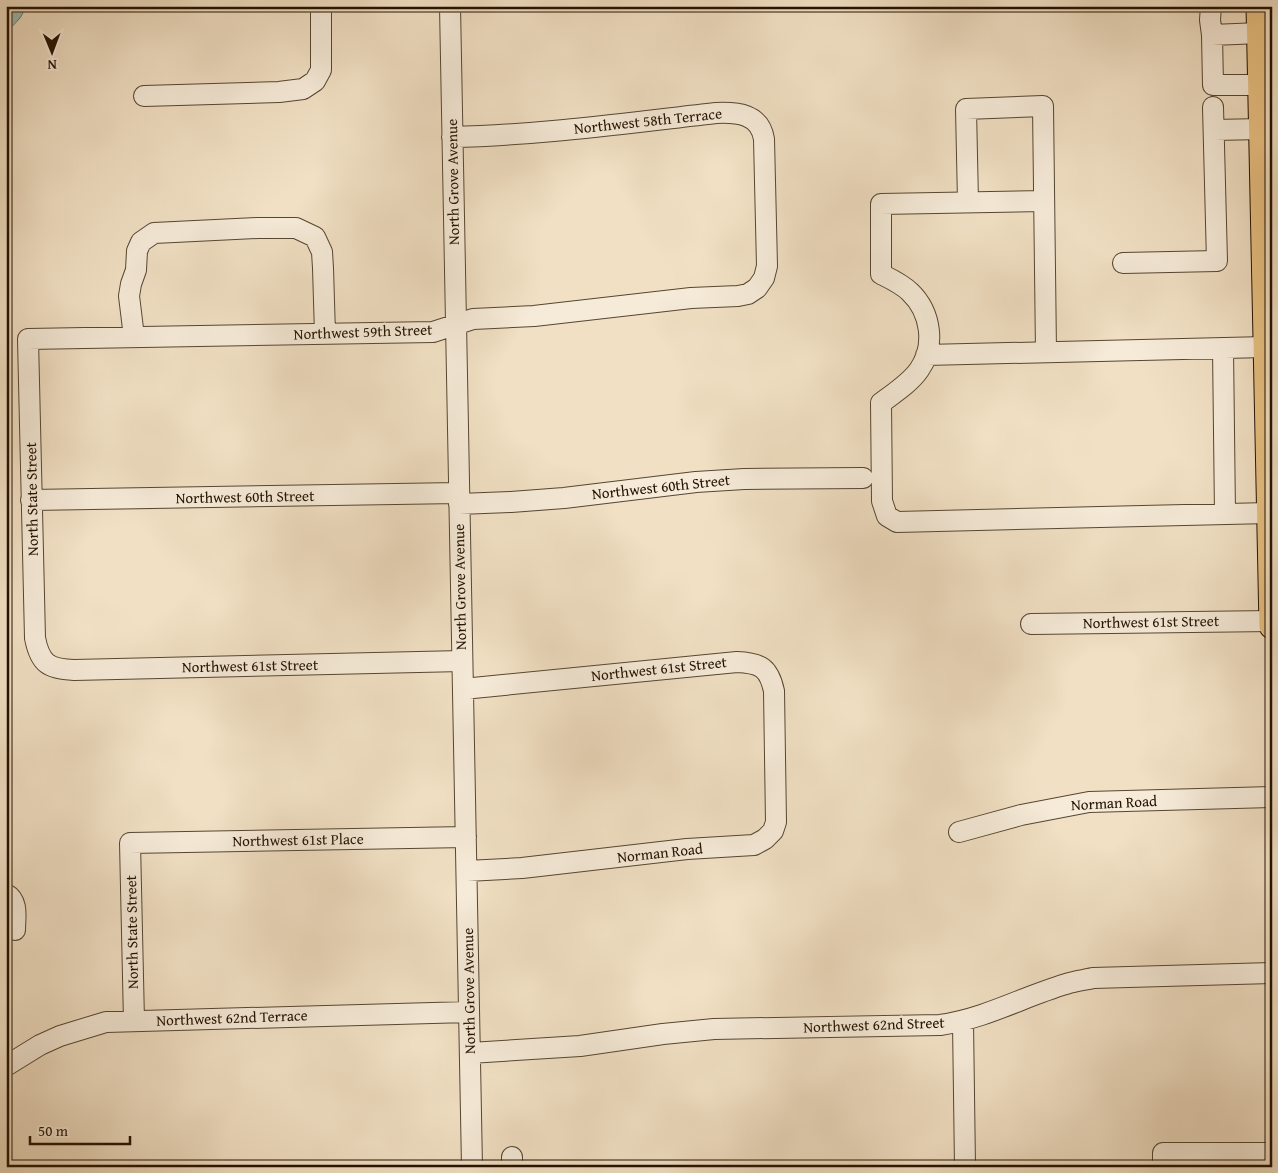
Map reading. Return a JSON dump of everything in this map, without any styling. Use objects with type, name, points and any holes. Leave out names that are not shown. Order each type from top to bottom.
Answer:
[{"type":"main road","points":[[1259,6],[1260,85],[1265,117],[1269,286],[1266,347],[1272,626]]},
{"type":"street","points":[[144,96],[279,92],[303,89],[315,81],[321,70],[321,6]]},
{"type":"street","name":"North Grove Avenue","points":[[450,6],[472,1167]]},
{"type":"street","points":[[1211,6],[1213,85],[1260,85]]},
{"type":"street","points":[[1212,35],[1260,33]]},
{"type":"street","points":[[968,202],[966,109],[1043,106],[1046,352]]},
{"type":"street","points":[[1123,263],[1217,262],[1213,107]]},
{"type":"street","name":"Northwest 58th Terrace","points":[[452,137],[506,136],[716,113],[742,114],[757,123],[762,129],[766,205]]},
{"type":"street","points":[[1214,130],[1265,117]]},
{"type":"street","points":[[1044,201],[881,204],[881,274],[900,284],[911,293],[922,307],[928,321],[930,335],[926,355],[919,371],[881,403],[882,500],[887,516],[897,522],[1269,513]]},
{"type":"street","name":"Northwest 59th Street","points":[[28,339],[433,332],[473,319],[534,316],[691,298],[738,296],[748,294],[758,288],[764,278],[767,266],[766,205]]},
{"type":"street","points":[[134,337],[129,296],[136,270],[137,251],[141,242],[154,233],[258,228],[296,228],[315,237],[322,252],[325,334]]},
{"type":"street","name":"North State Street","points":[[28,339],[35,638],[41,658]]},
{"type":"street","points":[[926,355],[1266,347]]},
{"type":"street","points":[[1223,348],[1225,514]]},
{"type":"street","name":"Northwest 60th Street","points":[[31,500],[458,499],[511,502],[564,498],[696,482],[744,479],[863,478]]},
{"type":"street","name":"Northwest 61st Street","points":[[1031,624],[1272,620]]},
{"type":"street","name":"Northwest 61st Street","points":[[41,658],[51,667],[74,670],[462,661]]},
{"type":"street","name":"Northwest 61st Street","points":[[463,689],[751,662],[762,666],[771,677],[774,691],[775,756]]},
{"type":"street","name":"Norman Road","points":[[467,871],[522,868],[687,849],[754,845],[766,839],[773,831],[776,822],[775,756]]},
{"type":"street","name":"Norman Road","points":[[959,832],[1029,813],[1089,802],[1272,797]]},
{"type":"street","name":"Northwest 61st Place","points":[[130,844],[466,837]]},
{"type":"street","name":"North State Street","points":[[130,844],[134,1021]]},
{"type":"street","points":[[6,894],[10,895],[16,906],[15,930]]},
{"type":"street","name":"Northwest 62nd Street","points":[[470,1052],[580,1046],[714,1029],[940,1025],[962,1022],[1067,984],[1093,978],[1272,974]]},
{"type":"street","name":"Northwest 62nd Terrace","points":[[6,1066],[40,1045],[60,1036],[106,1022],[468,1012]]},
{"type":"street","points":[[962,1022],[965,1167]]},
{"type":"street","points":[[1163,1167],[1163,1153],[1272,1153]]},
{"type":"water","points":[[6,6],[27,6],[20,18],[6,33]]}]
